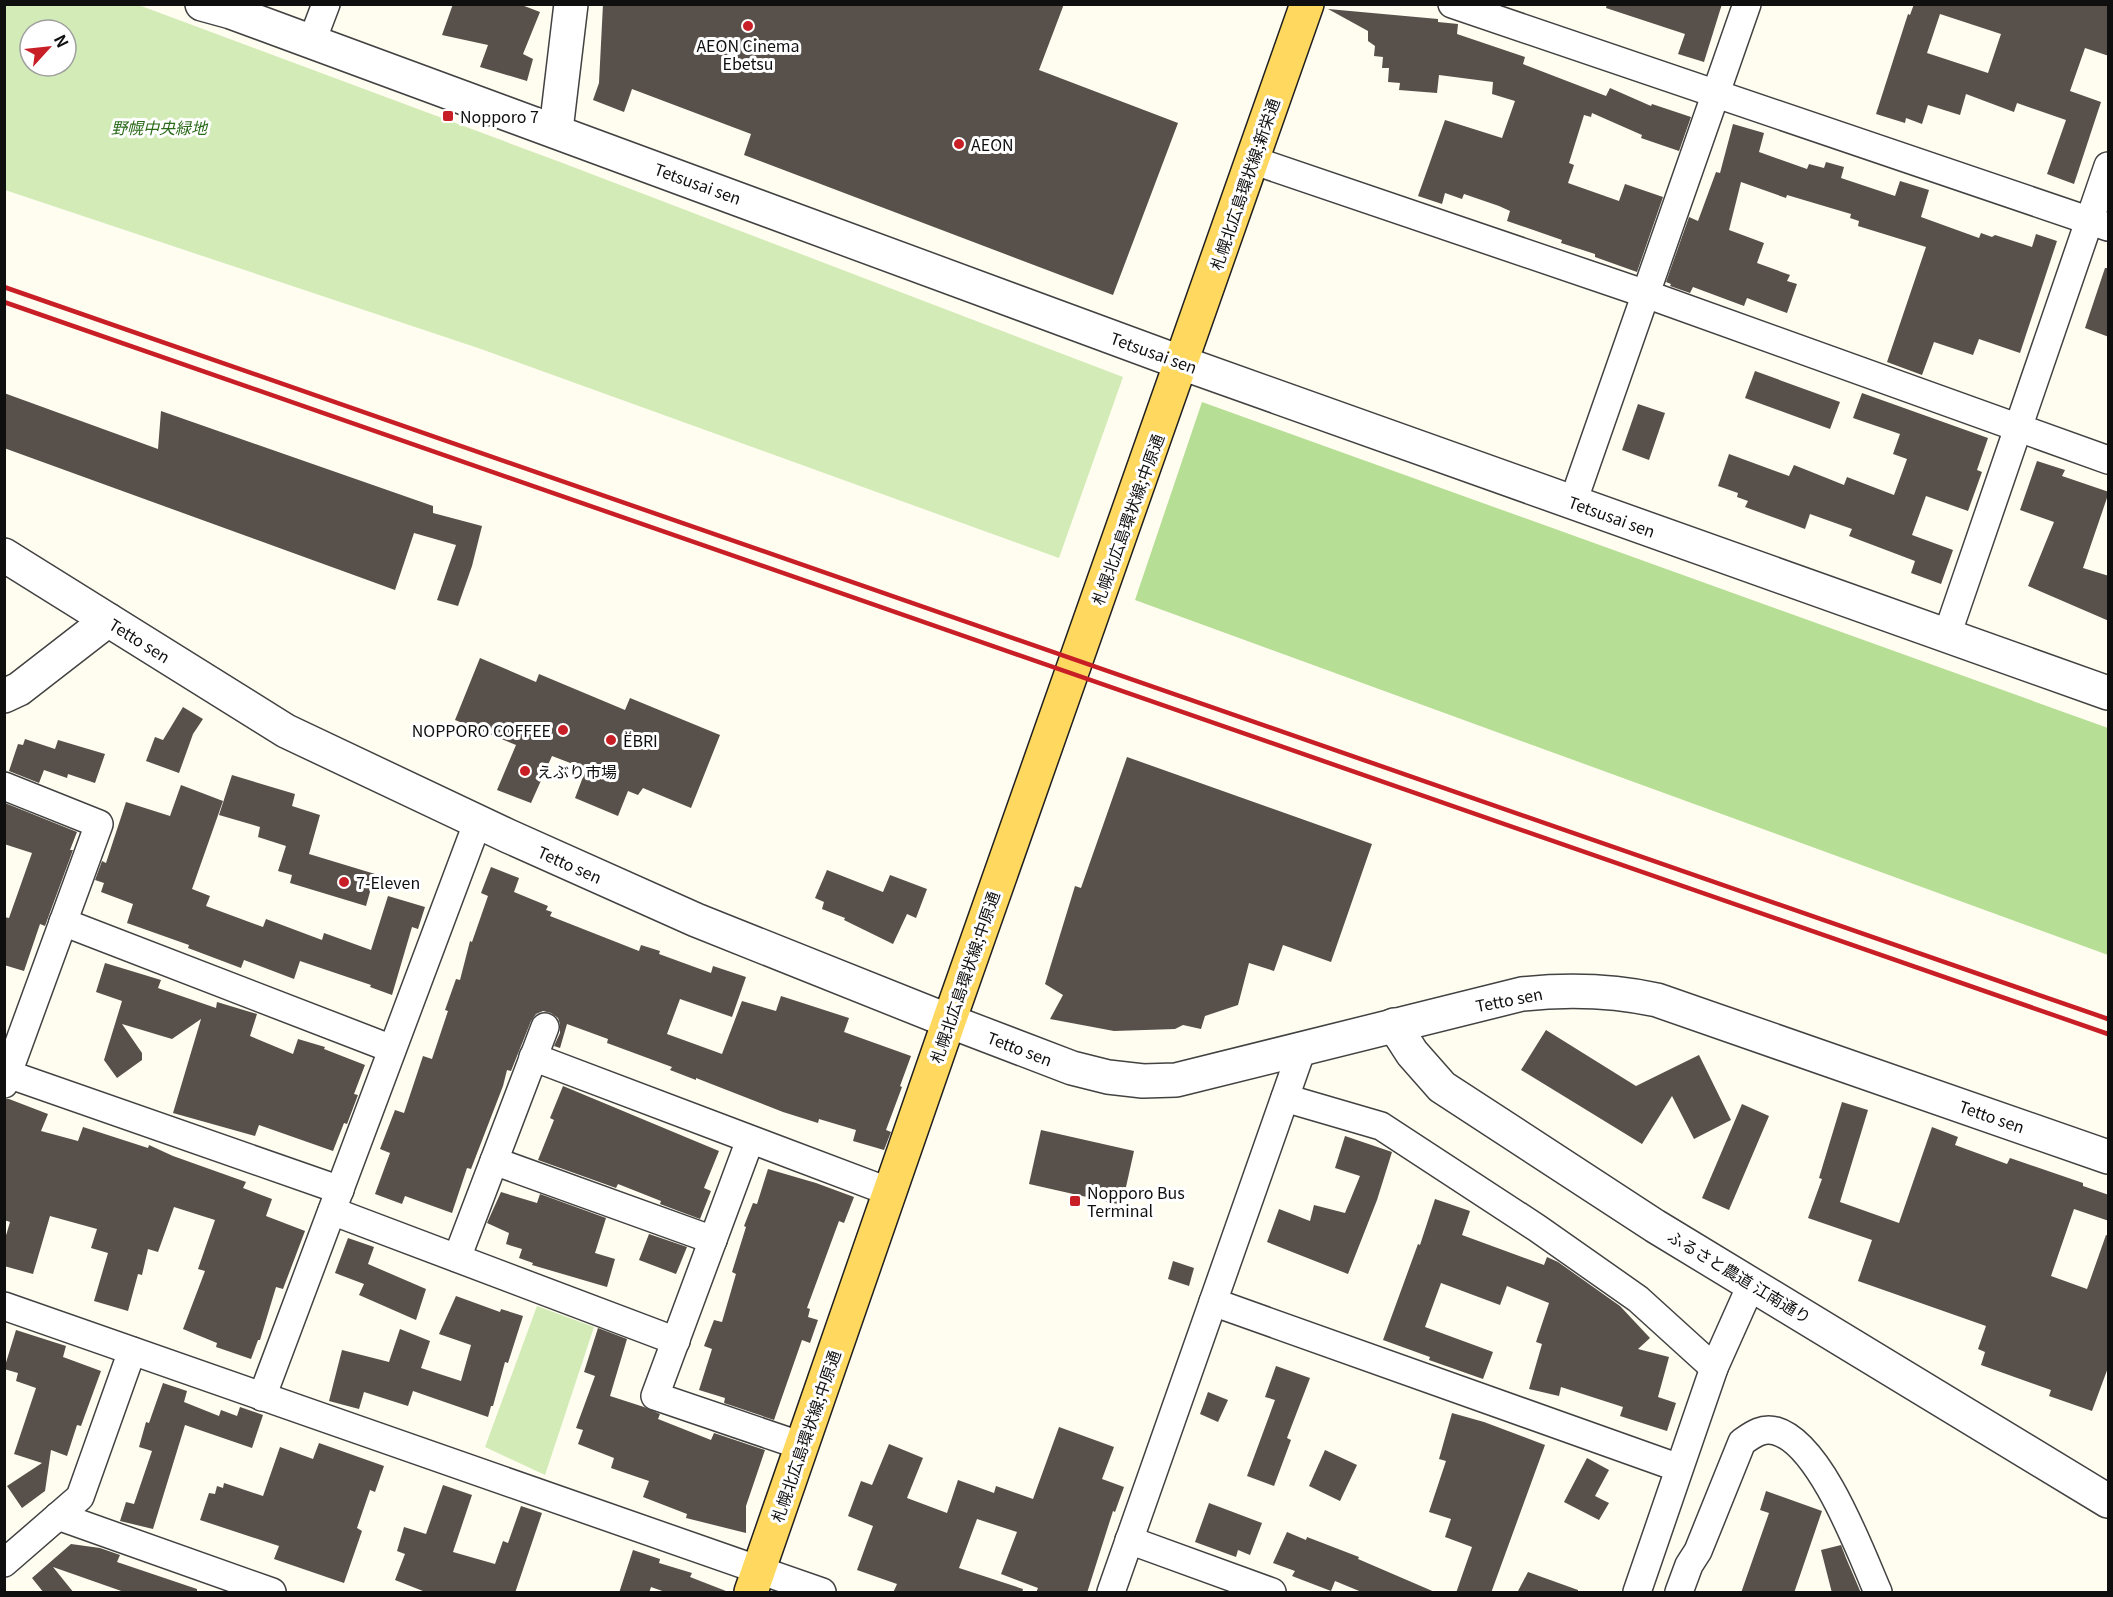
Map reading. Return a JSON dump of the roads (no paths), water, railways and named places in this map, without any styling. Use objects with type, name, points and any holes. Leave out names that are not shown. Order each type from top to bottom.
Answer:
[{"type":"main road","name":"札幌北広島環状線;新栄通","points":[[1182,363],[1307,4]]},
{"type":"main road","name":"札幌北広島環状線;中原通","points":[[755,1582],[949,1021],[1182,363]]},
{"type":"street","name":"Tetsusai sen","points":[[202,4],[231,12],[556,130],[1182,363],[2109,693]]},
{"type":"street","points":[[312,41],[326,4]]},
{"type":"street","points":[[556,130],[571,4]]},
{"type":"street","points":[[1452,4],[2099,224]]},
{"type":"street","points":[[1573,502],[1747,4]]},
{"type":"street","points":[[1252,160],[1646,294],[2109,460]]},
{"type":"street","points":[[1947,635],[2018,429],[2099,224],[2109,166]]},
{"type":"street","name":"Tetto sen","points":[[4,555],[286,731],[696,920],[1072,1068],[1108,1077],[1143,1081],[1176,1080],[1522,993],[1567,990],[1625,994],[1657,1000],[1708,1017],[2109,1157]]},
{"type":"street","points":[[4,696],[19,689],[108,620]]},
{"type":"street","points":[[4,786],[99,824],[6,1079],[336,1200],[457,1258],[676,1341]]},
{"type":"street","points":[[262,1397],[478,821]]},
{"type":"street","points":[[63,922],[392,1049]]},
{"type":"street","name":"ふるさと農道 江南通り","points":[[1394,1025],[1412,1053],[1442,1087],[1655,1226],[2109,1501]]},
{"type":"street","points":[[457,1258],[545,1027]]},
{"type":"street","points":[[1111,1593],[1302,1049]]},
{"type":"street","points":[[533,1057],[890,1192]]},
{"type":"street","points":[[1285,1098],[1381,1126],[1537,1228],[1638,1299],[1714,1368]]},
{"type":"street","points":[[750,1140],[654,1396],[802,1446]]},
{"type":"street","points":[[494,1161],[713,1240]]},
{"type":"street","points":[[1636,1593],[1714,1368],[1752,1283]]},
{"type":"street","points":[[1213,1302],[1679,1468]]},
{"type":"street","points":[[4,1306],[262,1397],[755,1582],[822,1593]]},
{"type":"street","points":[[4,1563],[80,1497],[132,1351]]},
{"type":"street","points":[[1680,1593],[1689,1565],[1698,1551],[1742,1442],[1756,1431],[1774,1430],[1790,1437],[1813,1460],[1848,1522],[1878,1593]]},
{"type":"street","points":[[58,1516],[272,1593]]},
{"type":"street","points":[[1129,1540],[1272,1593]]},
{"type":"railway","points":[[4,287],[2108,1019]]},
{"type":"railway","points":[[4,302],[2108,1034]]},
{"type":"place","name":"AEON Cinema Ebetsu","points":[[748,26]]},
{"type":"place","name":"Nopporo 7","points":[[448,116]]},
{"type":"place","name":"AEON","points":[[959,144]]},
{"type":"place","name":"NOPPORO COFFEE","points":[[563,730]]},
{"type":"place","name":"ËBRI","points":[[611,740]]},
{"type":"place","name":"えぶり市場","points":[[525,771]]},
{"type":"place","name":"7-Eleven","points":[[344,882]]},
{"type":"place","name":"Nopporo Bus Terminal","points":[[1075,1201]]},
{"type":"park label","name":"野幌中央緑地","points":[[159,127]]}]
